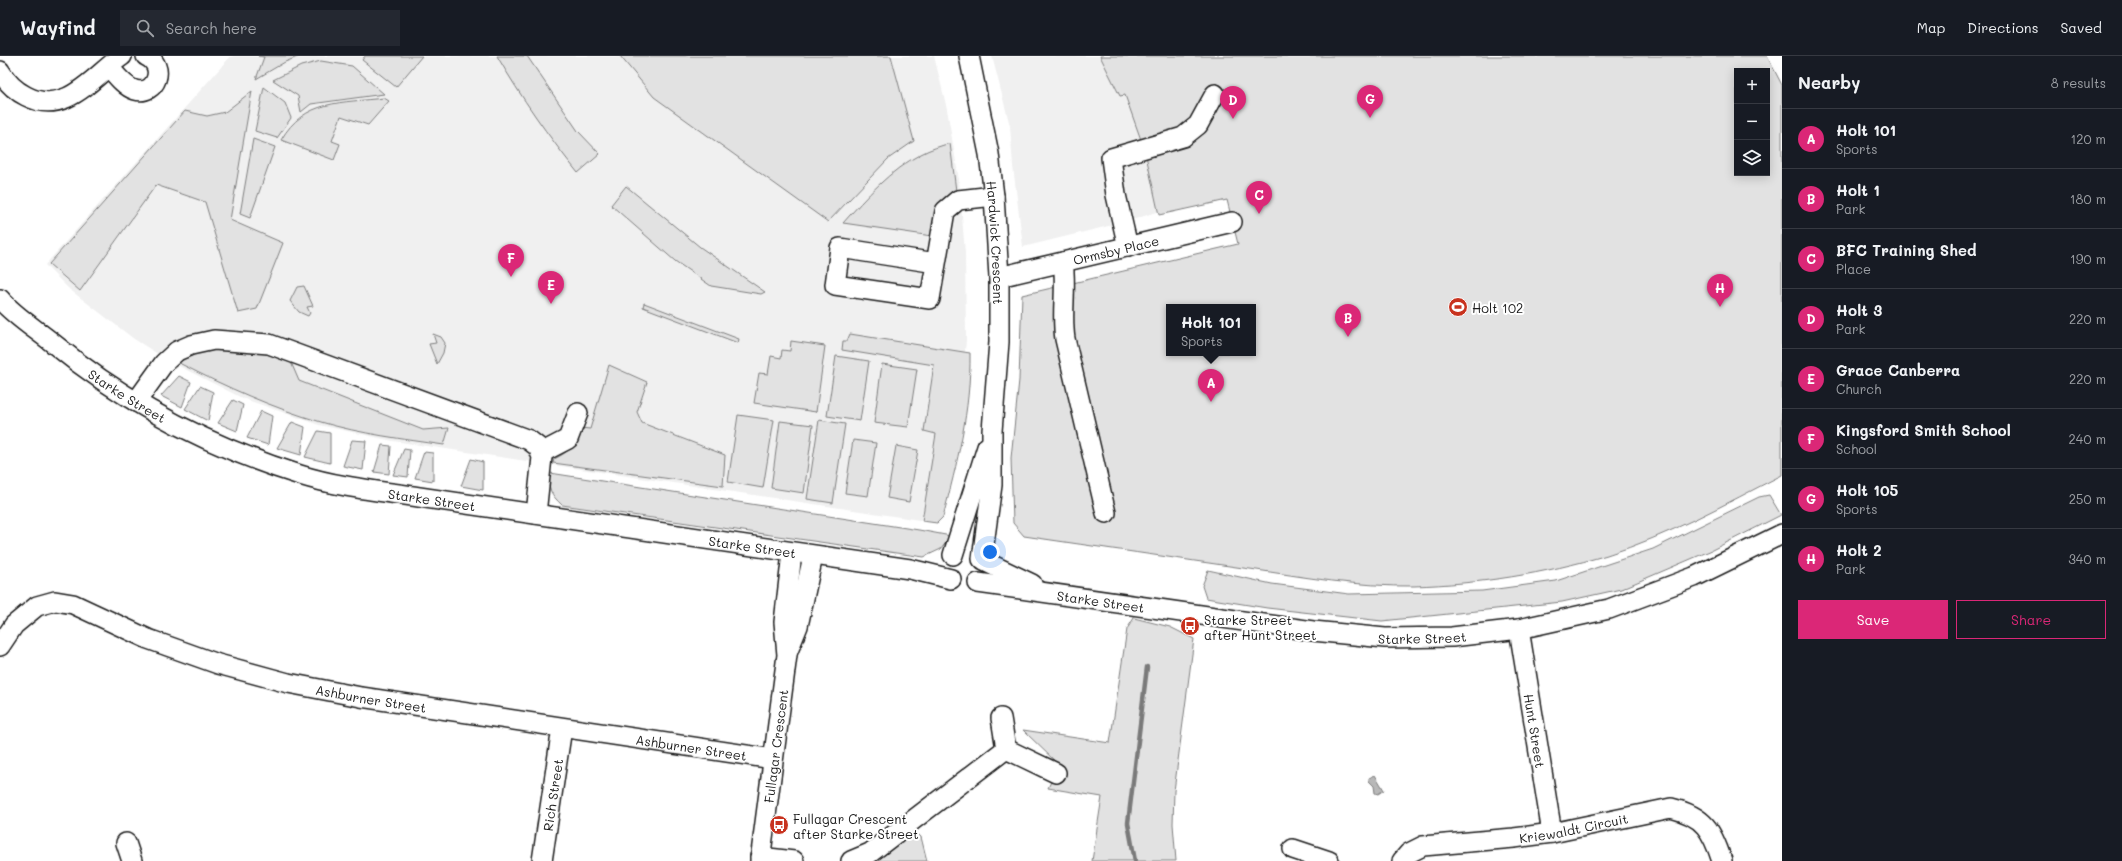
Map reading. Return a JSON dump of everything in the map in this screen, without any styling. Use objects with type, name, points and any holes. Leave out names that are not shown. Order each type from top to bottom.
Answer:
[{"type":"street","points":[[0,71],[14,90],[31,99],[43,102],[56,102],[76,94],[116,62],[129,87],[140,91],[145,90],[153,84],[158,72],[150,58],[146,56]]},
{"type":"street","name":"Hardwick Crescent","points":[[969,56],[982,113],[994,196],[1000,277],[999,342],[992,431],[992,486],[983,560]]},
{"type":"street","points":[[1128,247],[1119,209],[1111,158],[1183,137],[1198,125],[1215,94]]},
{"type":"street","points":[[936,263],[840,248],[835,285],[930,299],[945,211],[958,200],[994,196]]},
{"type":"street","name":"Ormsby Place","points":[[1000,277],[1232,222]]},
{"type":"street","points":[[1063,262],[1066,281],[1063,328],[1106,514]]},
{"type":"street","name":"Starke Street","points":[[1,302],[86,370],[136,402],[168,420],[233,451],[301,476],[360,488],[813,556],[910,569],[951,565]]},
{"type":"street","points":[[136,402],[164,363],[177,351],[190,345],[214,340],[269,344],[529,440],[538,447],[541,453],[542,467],[536,514]]},
{"type":"street","points":[[541,453],[568,439],[578,413]]},
{"type":"street","name":"Hardwick Crescent","points":[[951,565],[992,431]]},
{"type":"street","name":"Starke Street","points":[[978,583],[1137,604],[1313,631],[1385,638],[1452,637],[1519,629],[1609,608],[1694,578],[1782,534]]},
{"type":"street","points":[[968,550],[976,552],[983,560],[983,576],[978,583],[968,587],[962,586],[951,565],[960,551],[968,550]]},
{"type":"street","name":"Fullagar Crescent","points":[[760,859],[787,654],[784,622],[792,553]]},
{"type":"street","name":"Fullagar Crescent","points":[[787,654],[798,626],[813,556]]},
{"type":"street","name":"Starke Street","points":[[983,560],[1048,592]]},
{"type":"street","name":"Ashburner Street","points":[[0,646],[14,625],[29,611],[37,606],[55,601],[73,604],[148,639],[204,659],[288,683],[361,697],[773,759]]},
{"type":"street","name":"Hunt Street","points":[[1519,629],[1552,833]]},
{"type":"street","points":[[1000,718],[1006,749]]},
{"type":"street","name":"Rich Street","points":[[542,861],[562,728]]},
{"type":"street","points":[[1006,749],[1056,773]]},
{"type":"street","points":[[851,861],[870,853],[1006,749]]},
{"type":"street","name":"Kriewaldt Circuit","points":[[1402,861],[1410,853],[1423,846],[1552,833],[1671,808],[1687,812],[1702,822],[1713,835],[1722,861]]},
{"type":"street","points":[[126,843],[132,861]]},
{"type":"street","points":[[1293,849],[1329,861]]},
{"type":"street","points":[[760,859],[794,861]]},
{"type":"shaded area","points":[[258,56],[300,56],[285,62],[256,79],[264,57]]},
{"type":"shaded area","points":[[365,56],[422,56],[396,87],[362,60]]},
{"type":"shaded area","points":[[497,56],[527,56],[578,131],[600,154],[578,173],[535,116]]},
{"type":"shaded area","points":[[620,56],[891,56],[914,141],[888,159],[828,222],[654,97]]},
{"type":"shaded area","points":[[934,56],[947,109],[959,180],[965,253],[966,340],[959,421],[935,511],[920,520],[393,441],[319,425],[242,398],[169,361],[134,339],[69,289],[45,265],[230,57]]},
{"type":"shaded area","points":[[992,56],[1100,56],[1120,96],[1125,95],[1145,151],[1159,211],[1129,221],[1023,247],[1013,166],[1010,126]]},
{"type":"shaded area","points":[[1100,56],[1767,56],[1782,85],[1782,475],[1674,529],[1652,539],[1607,555],[1535,573],[1463,583],[1393,586],[1352,583],[1024,536],[1013,523],[1011,458],[1019,380],[1022,295],[1238,244],[1227,200],[1159,215],[1145,151],[1125,95],[1120,96]]},
{"type":"shaded area","points":[[321,61],[352,66],[384,94],[311,104],[301,112],[298,96],[273,80],[301,66]]},
{"type":"shaded area","points":[[264,87],[285,103],[291,118],[277,138],[255,131]]},
{"type":"shaded area","points":[[252,91],[230,220],[283,243],[257,309],[238,313],[205,202],[156,185],[80,291],[49,264],[185,111],[207,116],[225,112]]},
{"type":"shaded area","points":[[384,98],[389,101],[368,125],[341,116],[332,141],[340,144],[334,160],[281,140],[290,127],[301,117],[313,110],[339,103]]},
{"type":"shaded area","points":[[253,139],[275,147],[250,218],[240,214]]},
{"type":"shaded area","points":[[950,143],[956,191],[940,205],[932,236],[843,223],[870,194],[899,168],[924,152]]},
{"type":"shaded area","points":[[626,186],[700,247],[765,292],[761,294],[711,286],[675,261],[611,205]]},
{"type":"shaded area","points":[[304,286],[313,306],[307,307],[310,313],[308,316],[299,312],[290,301],[297,287]]},
{"type":"shaded area","points":[[644,303],[739,339],[738,343],[643,307]]},
{"type":"shaded area","points":[[433,334],[441,337],[445,343],[443,353],[437,364],[429,344],[436,343]]},
{"type":"shaded area","points":[[850,334],[970,353],[970,374],[966,416],[943,517],[937,523],[922,521],[936,434],[924,431],[934,365],[842,350],[843,341],[847,341]]},
{"type":"shaded area","points":[[791,341],[825,346],[816,412],[754,403],[759,373],[768,374],[771,356],[781,358],[782,350],[790,351]]},
{"type":"shaded area","points":[[213,349],[254,351],[290,360],[299,381],[423,430],[449,428],[444,445],[367,433],[303,416],[267,404],[232,389],[179,362],[200,352]]},
{"type":"shaded area","points":[[836,356],[869,361],[860,421],[827,416]]},
{"type":"shaded area","points":[[882,364],[917,369],[908,427],[874,423]]},
{"type":"shaded area","points":[[609,365],[647,382],[637,412],[642,423],[725,455],[723,486],[553,463],[554,459],[571,447],[580,428],[590,429]]},
{"type":"shaded area","points":[[179,376],[191,382],[182,407],[161,396]]},
{"type":"shaded area","points":[[200,386],[213,392],[208,421],[185,409]]},
{"type":"shaded area","points":[[233,400],[243,405],[237,431],[218,423]]},
{"type":"shaded area","points":[[261,411],[272,416],[268,445],[247,438]]},
{"type":"shaded area","points":[[738,415],[774,420],[763,488],[728,482]]},
{"type":"shaded area","points":[[819,420],[845,424],[833,503],[807,499]]},
{"type":"shaded area","points":[[780,421],[813,425],[804,493],[771,488]]},
{"type":"shaded area","points":[[292,422],[305,427],[301,455],[277,448]]},
{"type":"shaded area","points":[[318,431],[330,433],[330,463],[305,457]]},
{"type":"shaded area","points":[[352,440],[366,441],[363,470],[343,466]]},
{"type":"shaded area","points":[[853,440],[876,443],[868,496],[845,493]]},
{"type":"shaded area","points":[[382,445],[391,446],[389,474],[374,472]]},
{"type":"shaded area","points":[[896,446],[918,450],[909,502],[887,498]]},
{"type":"shaded area","points":[[404,449],[410,450],[408,477],[393,475]]},
{"type":"shaded area","points":[[424,452],[433,453],[433,481],[415,478]]},
{"type":"shaded area","points":[[471,459],[483,462],[483,490],[461,486]]},
{"type":"shaded area","points":[[550,473],[951,536],[941,549],[924,557],[562,505],[551,491],[549,483]]},
{"type":"shaded area","points":[[1769,495],[1781,515],[1712,550],[1621,589],[1562,602],[1382,621],[1267,608],[1206,598],[1202,586],[1208,570],[1272,584],[1349,594],[1482,591],[1556,581],[1653,549],[1759,497]]},
{"type":"shaded area","points":[[1134,618],[1170,627],[1194,639],[1174,791],[1173,824],[1176,861],[1092,861],[1102,797],[1048,788],[1059,765],[1023,730],[1110,743],[1127,629]]},
{"type":"shaded area","points":[[1375,775],[1384,790],[1378,794],[1375,793],[1374,786],[1369,781],[1369,778]]},
{"type":"shaded area","points":[[907,824],[921,837],[927,861],[851,861]]},
{"type":"waterway","points":[[1135,861],[1128,823],[1147,667]]},
{"type":"place","name":"Holt 105","points":[[1370,118]]},
{"type":"place","name":"Holt 3","points":[[1233,119]]},
{"type":"place","name":"BFC Training Shed","points":[[1259,214]]},
{"type":"place","name":"Kingsford Smith School","points":[[511,277]]},
{"type":"place","name":"Grace Canberra","points":[[551,304]]},
{"type":"place","name":"Holt 102","points":[[1458,307]]},
{"type":"place","name":"Holt 2","points":[[1720,307]]},
{"type":"place","name":"Holt 1","points":[[1348,337]]},
{"type":"place","name":"Holt 101","points":[[1211,402]]},
{"type":"place","name":"Starke Street after Hunt Street","points":[[1190,626]]},
{"type":"place","name":"Fullagar Crescent after Starke Street","points":[[779,825]]}]
